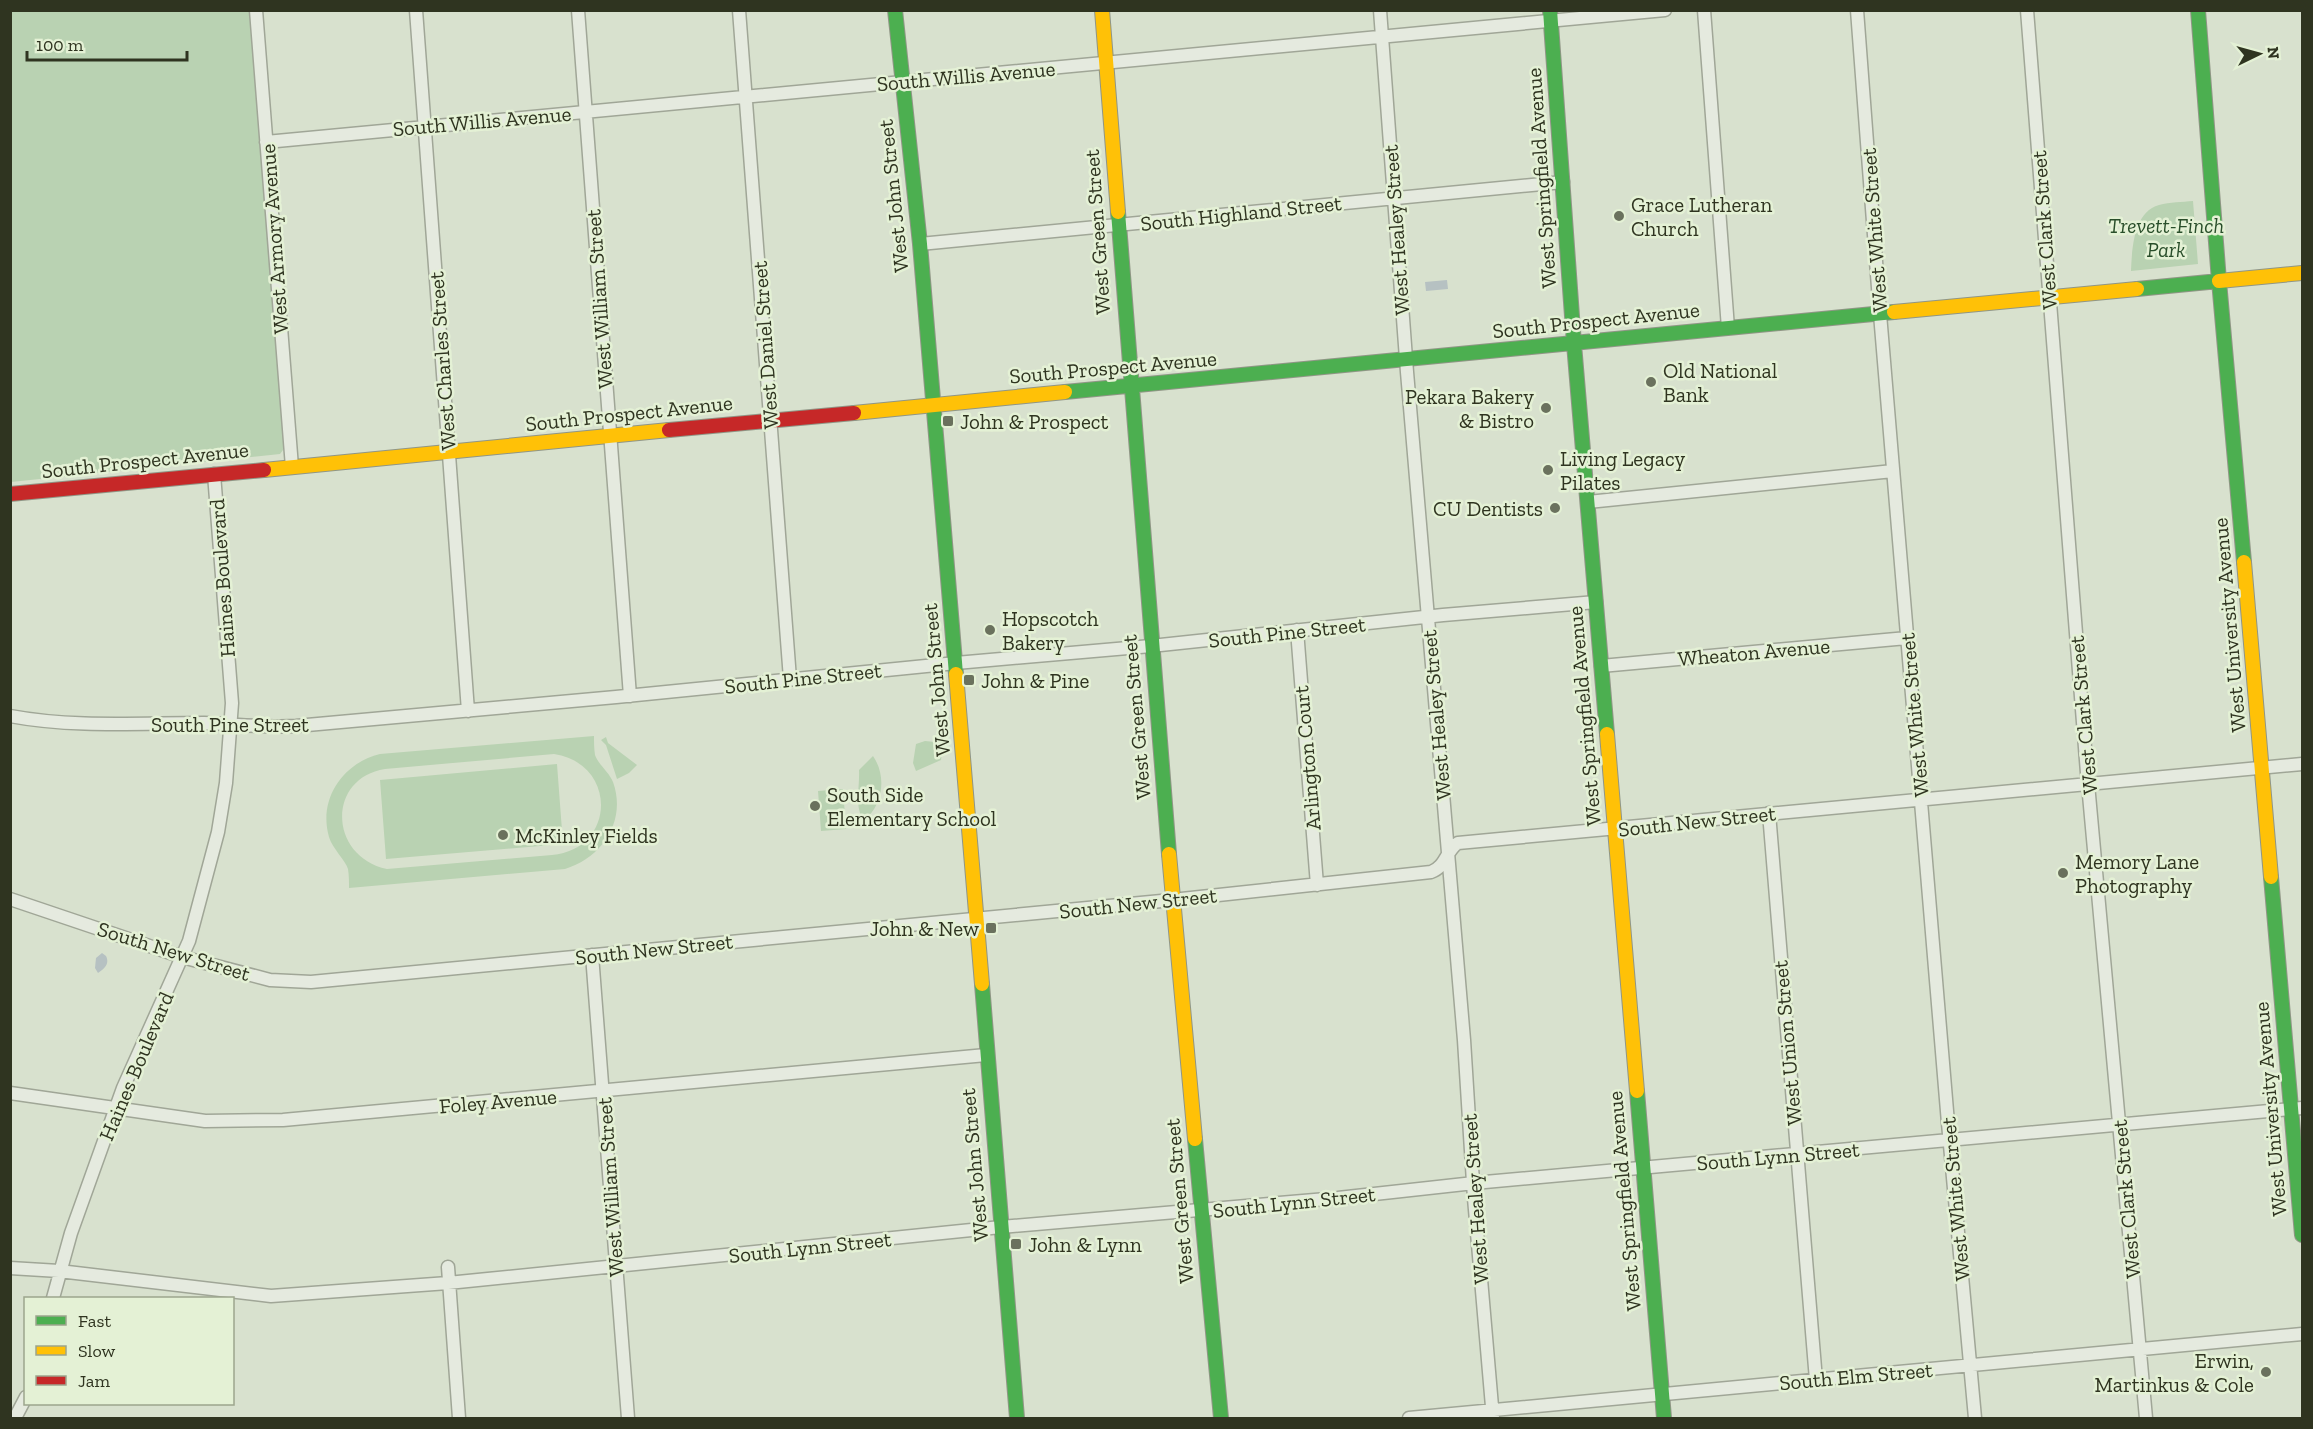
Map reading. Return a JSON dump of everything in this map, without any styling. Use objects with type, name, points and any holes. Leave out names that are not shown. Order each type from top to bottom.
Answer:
[{"type":"main road","name":"West John Street","points":[[896,10],[934,405],[1017,1419]]},
{"type":"main road","name":"West Green Street","points":[[1102,10],[1172,900],[1221,1419]]},
{"type":"main road","name":"West University Avenue","points":[[2198,10],[2218,281],[2229,381],[2262,768],[2297,1109],[2302,1235]]},
{"type":"main road","name":"West Springfield Avenue","points":[[1550,16],[1574,344],[1664,1419]]},
{"type":"main road","name":"South Prospect Avenue","points":[[10,494],[2302,273]]},
{"type":"street","name":"West Armory Avenue","points":[[256,10],[292,467]]},
{"type":"street","name":"West Charles Street","points":[[416,10],[468,711]]},
{"type":"street","name":"West William Street","points":[[578,10],[630,696]]},
{"type":"street","name":"West Daniel Street","points":[[739,10],[790,679]]},
{"type":"street","name":"West Healey Street","points":[[1380,10],[1406,360],[1493,1414]]},
{"type":"street","name":"South Willis Avenue","points":[[266,142],[1382,38],[1550,16],[1665,10]]},
{"type":"street","points":[[1704,10],[1728,328]]},
{"type":"street","name":"West White Street","points":[[1857,10],[1907,639],[1975,1419]]},
{"type":"street","name":"West Clark Street","points":[[2027,10],[2088,784],[2146,1419]]},
{"type":"street","name":"South Highland Street","points":[[920,244],[1563,182]]},
{"type":"street","points":[[1588,502],[1893,471]]},
{"type":"street","name":"Haines Boulevard","points":[[53,1297],[59,1271],[116,1109],[189,941],[218,832],[226,783],[232,703],[214,474]]},
{"type":"street","name":"South Pine Street","points":[[10,716],[56,722],[287,727],[1596,602]]},
{"type":"street","name":"Arlington Court","points":[[1297,630],[1317,885]]},
{"type":"street","name":"Wheaton Avenue","points":[[1601,666],[1907,639]]},
{"type":"street","name":"South New Street","points":[[10,899],[182,957],[270,980],[311,982],[1172,900],[1435,871],[1453,846],[1458,843],[2302,764]]},
{"type":"street","name":"West Union Street","points":[[1769,813],[1816,1380]]},
{"type":"street","name":"West William Street","points":[[592,955],[627,1419]]},
{"type":"street","name":"Foley Avenue","points":[[10,1093],[205,1121],[283,1120],[986,1055]]},
{"type":"street","name":"South Lynn Street","points":[[10,1268],[59,1271],[272,1296],[448,1283],[1001,1227],[1201,1211],[1474,1183],[2297,1109]]},
{"type":"street","points":[[448,1267],[459,1419]]},
{"type":"street","name":"South Elm Street","points":[[1409,1419],[1493,1414],[1662,1395],[2302,1334]]},
{"type":"street","points":[[15,1419],[24,1401]]},
{"type":"green space","points":[[10,11],[251,11],[284,443],[280,454],[11,482]]},
{"type":"green space","name":"Trevett-Finch Park","points":[[2193,201],[2198,264],[2131,271],[2136,233],[2144,215],[2159,205]]},
{"type":"green space","points":[[594,736],[595,755],[613,782],[617,810],[614,824],[600,847],[578,864],[565,869],[349,888],[348,869],[329,837],[327,809],[336,785],[345,774],[355,765],[380,754]],"holes":[[[554,754],[575,761],[590,773],[598,789],[601,806],[598,823],[588,838],[573,849],[552,855],[387,869],[368,861],[354,849],[345,834],[342,818],[345,801],[353,787],[366,775],[385,769]]]},
{"type":"green space","points":[[606,737],[608,743],[637,765],[629,773],[617,779],[606,745],[601,740]]},
{"type":"green space","points":[[925,741],[935,742],[942,751],[941,760],[916,771],[913,763],[916,744]]},
{"type":"green space","points":[[873,756],[880,772],[881,790],[875,807],[864,820],[858,804],[859,770]]},
{"type":"green space","points":[[557,764],[563,844],[386,859],[380,780]]},
{"type":"green space","points":[[843,789],[846,829],[821,831],[818,791]]},
{"type":"shaded area","points":[[1447,280],[1448,289],[1426,291],[1425,282]]},
{"type":"shaded area","points":[[102,953],[106,956],[107,964],[98,973],[95,968],[96,958]]},
{"type":"traffic: fast","points":[[895,10],[920,244],[956,674]]},
{"type":"traffic: fast","points":[[1550,10],[1574,344],[1607,734]]},
{"type":"traffic: fast","points":[[2198,10],[2244,562]]},
{"type":"traffic: fast","points":[[1118,212],[1169,854]]},
{"type":"traffic: fast","points":[[2137,289],[2219,281]]},
{"type":"traffic: fast","points":[[1065,392],[1894,312]]},
{"type":"traffic: fast","points":[[2271,877],[2302,1235]]},
{"type":"traffic: fast","points":[[982,984],[1017,1418]]},
{"type":"traffic: fast","points":[[1637,1091],[1664,1418]]},
{"type":"traffic: fast","points":[[1195,1139],[1221,1418]]},
{"type":"traffic: slow","points":[[1102,10],[1118,212]]},
{"type":"traffic: slow","points":[[2219,281],[2302,273]]},
{"type":"traffic: slow","points":[[1894,312],[2137,289]]},
{"type":"traffic: slow","points":[[854,413],[1065,392]]},
{"type":"traffic: slow","points":[[264,470],[669,430]]},
{"type":"traffic: slow","points":[[2244,562],[2271,877]]},
{"type":"traffic: slow","points":[[956,674],[982,984]]},
{"type":"traffic: slow","points":[[1607,734],[1637,1091]]},
{"type":"traffic: slow","points":[[1169,854],[1195,1139]]},
{"type":"traffic: jam","points":[[669,430],[854,413]]},
{"type":"traffic: jam","points":[[10,494],[264,470]]},
{"type":"place","name":"Grace Lutheran Church","points":[[1619,216]]},
{"type":"place","name":"Old National Bank","points":[[1651,382]]},
{"type":"place","name":"Pekara Bakery & Bistro","points":[[1546,408]]},
{"type":"place","name":"John & Prospect","points":[[948,421]]},
{"type":"place","name":"Living Legacy Pilates","points":[[1548,470]]},
{"type":"place","name":"CU Dentists","points":[[1555,508]]},
{"type":"place","name":"Hopscotch Bakery","points":[[990,630]]},
{"type":"place","name":"John & Pine","points":[[969,680]]},
{"type":"place","name":"South Side Elementary School","points":[[815,806]]},
{"type":"place","name":"McKinley Fields","points":[[503,835]]},
{"type":"place","name":"Memory Lane Photography","points":[[2063,873]]},
{"type":"place","name":"John & New","points":[[991,928]]},
{"type":"place","name":"John & Lynn","points":[[1016,1244]]},
{"type":"place","name":"Erwin, Martinkus & Cole","points":[[2266,1372]]}]
